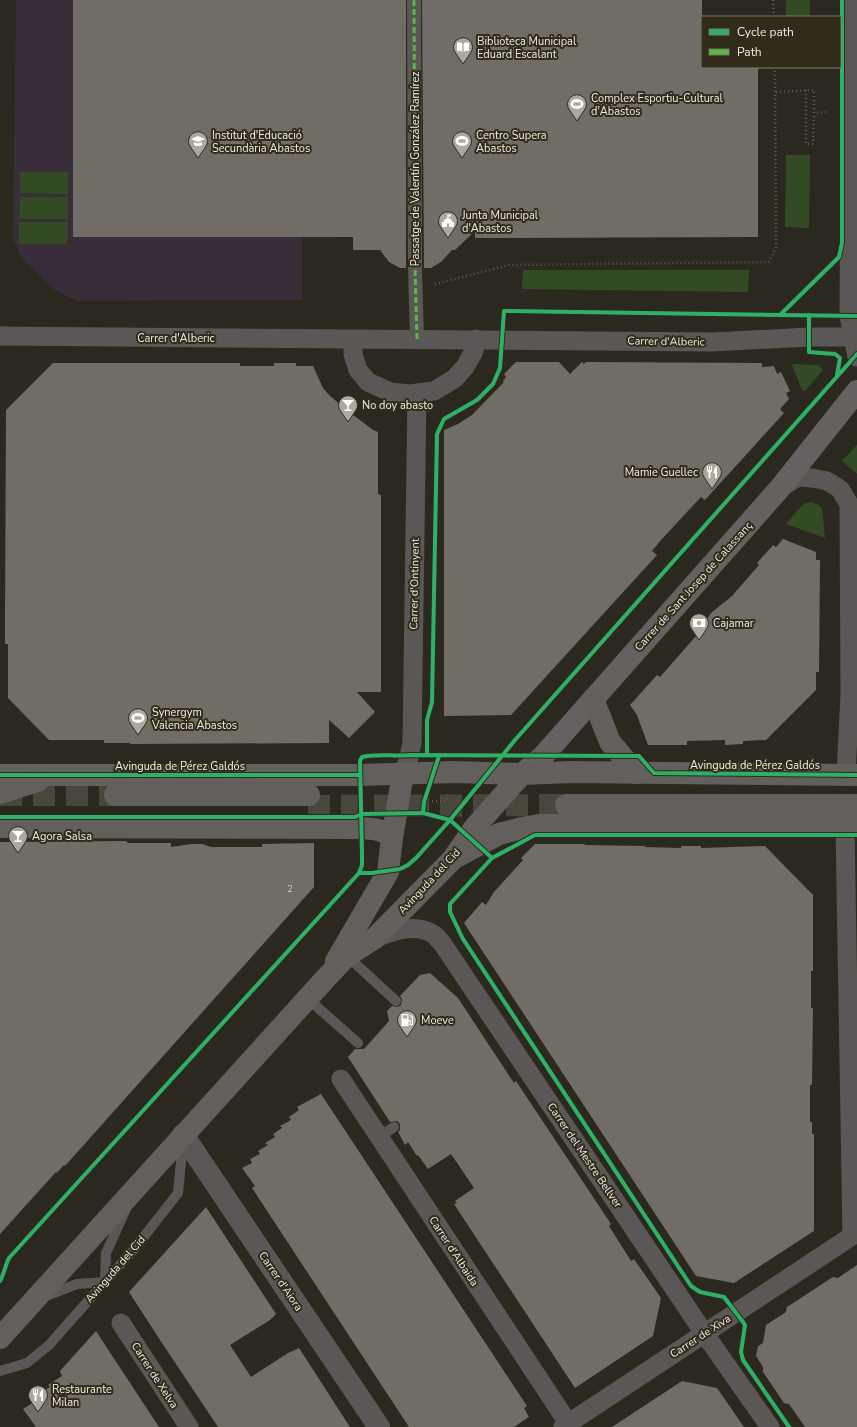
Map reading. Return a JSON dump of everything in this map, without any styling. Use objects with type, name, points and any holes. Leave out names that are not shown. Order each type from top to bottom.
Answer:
[{"type":"main road","name":"Carrer de Sant Josep de Calassanç","points":[[522,774],[543,756],[780,488],[857,391]]},
{"type":"main road","points":[[593,699],[610,742],[636,773]]},
{"type":"main road","name":"Avinguda de Pérez Galdós","points":[[0,775],[360,775],[454,772],[522,774],[571,772],[851,775]]},
{"type":"main road","name":"Avinguda del Cid","points":[[326,978],[388,872],[403,774]]},
{"type":"main road","name":"Avinguda del Cid","points":[[0,1338],[307,998],[347,956],[375,938],[452,860],[475,827],[522,774]]},
{"type":"main road","name":"Avinguda de Pérez Galdós","points":[[0,794],[28,784],[66,776]]},
{"type":"main road","points":[[857,795],[567,800],[857,805]]},
{"type":"main road","points":[[115,800],[308,800]]},
{"type":"main road","points":[[452,860],[499,834],[539,825],[851,826]]},
{"type":"main road","points":[[0,828],[362,828],[379,830],[388,834],[392,838]]},
{"type":"street","name":"Passatge de Valentín González Ramírez","points":[[414,0],[417,339]]},
{"type":"street","points":[[850,0],[849,316],[855,337],[857,357]]},
{"type":"street","name":"Carrer d'Alberic","points":[[0,336],[712,342],[809,337],[855,337]]},
{"type":"street","points":[[353,339],[353,354],[358,370],[368,382],[390,392],[410,394],[434,391],[454,379],[465,367],[474,351],[476,339]]},
{"type":"street","name":"Carrer d'Ontinyent","points":[[403,774],[412,743],[417,393]]},
{"type":"street","points":[[780,488],[798,477],[827,481],[840,489],[849,504],[851,775]]},
{"type":"street","points":[[851,826],[855,1235]]},
{"type":"street","name":"Carrer del Mestre Bellver","points":[[375,938],[396,930],[424,930],[433,934],[442,943],[704,1333],[770,1427]]},
{"type":"street","name":"Carrer d'Albaida","points":[[341,1079],[386,1132],[566,1425]]},
{"type":"street","name":"Carrer d'Aiora","points":[[183,1135],[379,1427]]},
{"type":"street","name":"Carrer de Xiva","points":[[566,1425],[855,1235]]},
{"type":"street","name":"Carrer de Xelva","points":[[121,1323],[189,1427]]},
{"type":"lane","points":[[347,956],[396,1001]]},
{"type":"lane","points":[[307,998],[358,1043]]},
{"type":"lane","name":"Avinguda del Cid","points":[[0,1371],[27,1362],[49,1345],[135,1248],[178,1193],[183,1135]]},
{"type":"lane","points":[[34,1300],[77,1284],[104,1282],[106,1253],[135,1188]]},
{"type":"path","points":[[774,0],[774,16]]},
{"type":"path","points":[[416,289],[509,265],[769,262],[776,248],[775,68]]},
{"type":"path","points":[[776,92],[806,90],[814,90],[813,144],[806,144],[806,90]]},
{"type":"path","points":[[814,113],[826,112]]},
{"type":"path","points":[[432,801],[446,801]]},
{"type":"shaded area","name":"Institut d'Educació Secundària Abastos","points":[[16,0],[350,0],[353,237],[302,238],[302,300],[76,301],[55,290],[21,257],[13,239]]},
{"type":"green space","points":[[786,0],[810,0],[810,16],[786,16]]},
{"type":"green space","points":[[786,155],[810,155],[809,228],[785,227]]},
{"type":"green space","points":[[20,172],[68,172],[68,194],[20,193]]},
{"type":"green space","points":[[20,197],[68,197],[68,219],[19,219]]},
{"type":"green space","points":[[19,222],[68,222],[67,244],[19,244]]},
{"type":"green space","points":[[523,270],[749,270],[748,292],[522,289]]},
{"type":"green space","points":[[792,365],[819,365],[823,370],[805,391],[802,390]]},
{"type":"green space","points":[[857,445],[857,474],[842,461]]},
{"type":"green space","points":[[811,502],[819,505],[822,509],[825,538],[786,524],[803,504]]},
{"type":"building","name":"Institut d'Educació Secundària Abastos","points":[[73,0],[406,0],[406,268],[400,268],[389,262],[380,250],[353,250],[353,237],[73,237]]},
{"type":"building","points":[[422,0],[702,0],[701,68],[758,68],[758,237],[475,238],[475,231],[455,250],[452,250],[441,262],[431,268],[424,268]]},
{"type":"building","points":[[516,362],[559,362],[570,374],[582,362],[584,364],[586,362],[762,363],[762,367],[774,366],[777,374],[781,372],[790,391],[786,393],[789,399],[780,409],[784,413],[705,500],[701,497],[661,540],[652,551],[657,555],[511,715],[444,716],[444,430],[458,424],[472,415],[504,382],[503,381],[506,377],[504,374]]},
{"type":"building","points":[[53,363],[240,363],[240,366],[274,366],[274,363],[296,363],[296,366],[313,366],[323,388],[329,395],[373,430],[378,432],[378,494],[381,495],[381,692],[357,692],[375,712],[349,738],[329,720],[329,743],[130,744],[104,743],[104,740],[49,740],[8,698],[8,644],[5,644],[6,410]]},
{"type":"building","points":[[783,539],[816,552],[816,560],[820,560],[819,672],[816,672],[816,690],[766,740],[743,741],[743,744],[725,745],[725,740],[687,741],[687,745],[648,745],[637,715],[630,705],[657,675],[660,677],[696,636],[711,613],[732,596],[759,565],[757,563],[773,545],[776,547]]},
{"type":"building","points":[[126,841],[128,843],[171,843],[171,847],[202,844],[211,847],[262,847],[262,844],[314,843],[314,887],[65,1166],[64,1165],[57,1173],[56,1172],[0,1234],[0,842]]},
{"type":"building","points":[[535,844],[584,844],[681,848],[681,846],[701,846],[701,848],[765,846],[813,895],[813,971],[811,971],[811,1008],[813,1008],[812,1085],[810,1085],[810,1122],[812,1122],[812,1134],[814,1134],[814,1231],[734,1283],[696,1276],[464,923],[482,902],[486,905],[494,892],[523,860],[521,858]]},
{"type":"building","points":[[430,973],[458,998],[514,1083],[516,1081],[611,1224],[609,1226],[631,1261],[634,1259],[661,1298],[653,1336],[575,1388],[454,1204],[457,1203],[455,1201],[474,1188],[451,1154],[428,1169],[408,1142],[405,1145],[398,1132],[400,1130],[400,1124],[397,1121],[390,1122],[348,1057],[355,1049],[364,1049],[389,1021],[387,1011],[392,1006],[398,1007],[401,1005],[402,999],[400,996],[420,975]]},
{"type":"building","points":[[321,1094],[527,1406],[524,1408],[529,1417],[514,1427],[409,1427],[252,1188],[255,1186],[242,1168],[252,1163],[250,1159],[260,1154],[258,1151],[268,1145],[265,1143],[275,1137],[273,1134],[282,1128],[280,1126],[291,1120],[289,1117],[299,1110],[297,1107]]},
{"type":"building","points":[[206,1207],[276,1314],[270,1320],[230,1345],[251,1377],[288,1353],[299,1348],[350,1427],[218,1427],[160,1340],[129,1292]]},
{"type":"building","points":[[857,1265],[857,1427],[805,1427],[789,1404],[784,1403],[763,1372],[763,1367],[756,1356],[758,1346],[763,1343],[766,1325],[786,1312],[787,1307],[833,1277],[838,1278]]},
{"type":"building","points":[[96,1331],[159,1427],[36,1427],[23,1409],[40,1398],[38,1395],[50,1387],[48,1385],[62,1376],[60,1371]]},
{"type":"building","points":[[682,1381],[717,1388],[744,1427],[612,1427]]},
{"type":"tunnel","points":[[0,795],[115,795]]},
{"type":"tunnel","points":[[308,806],[566,805]]},
{"type":"marked path","points":[[414,0],[415,268],[417,339]]},
{"type":"cycle path","points":[[780,315],[839,257],[842,243],[842,0]]},
{"type":"cycle path","points":[[427,755],[427,720],[432,702],[437,434],[444,419],[477,400],[493,384],[500,368],[504,311],[857,316]]},
{"type":"cycle path","points":[[809,315],[809,352],[835,354],[840,358],[837,375]]},
{"type":"cycle path","points":[[359,873],[372,873],[400,869],[408,865],[416,858],[450,820],[515,740],[857,354]]},
{"type":"cycle path","points":[[0,1281],[9,1258],[359,873],[362,865],[360,761],[362,757],[374,755],[639,756],[654,773],[857,775]]},
{"type":"cycle path","points":[[423,813],[424,802],[439,756]]},
{"type":"cycle path","points":[[0,775],[360,775]]},
{"type":"cycle path","points":[[0,817],[355,817],[362,814],[423,813],[450,820],[492,858]]},
{"type":"cycle path","points":[[789,1427],[743,1360],[741,1352],[745,1325],[724,1297],[700,1292],[691,1286],[463,939],[450,912],[450,904],[492,858],[535,835],[857,835]]},
{"type":"place","name":"Biblioteca Municipal Eduard Escalant","points":[[463,64]]},
{"type":"place","name":"Complex Esportiu-Cultural d'Abastos","points":[[577,121]]},
{"type":"place","name":"Institut d'Educació Secundària Abastos","points":[[198,158]]},
{"type":"place","name":"Centro Supera Abastos","points":[[462,158]]},
{"type":"place","name":"Junta Municipal d'Abastos","points":[[448,238]]},
{"type":"place","name":"No doy abasto","points":[[348,422]]},
{"type":"place","name":"Mamie Guellec","points":[[712,489]]},
{"type":"place","name":"Cajamar","points":[[699,640]]},
{"type":"place","name":"Synergym Valencia Abastos","points":[[138,735]]},
{"type":"place","name":"Agora Salsa","points":[[18,853]]},
{"type":"place","name":"Moeve","points":[[407,1037]]},
{"type":"place","name":"Restaurante Milan","points":[[38,1412]]}]
